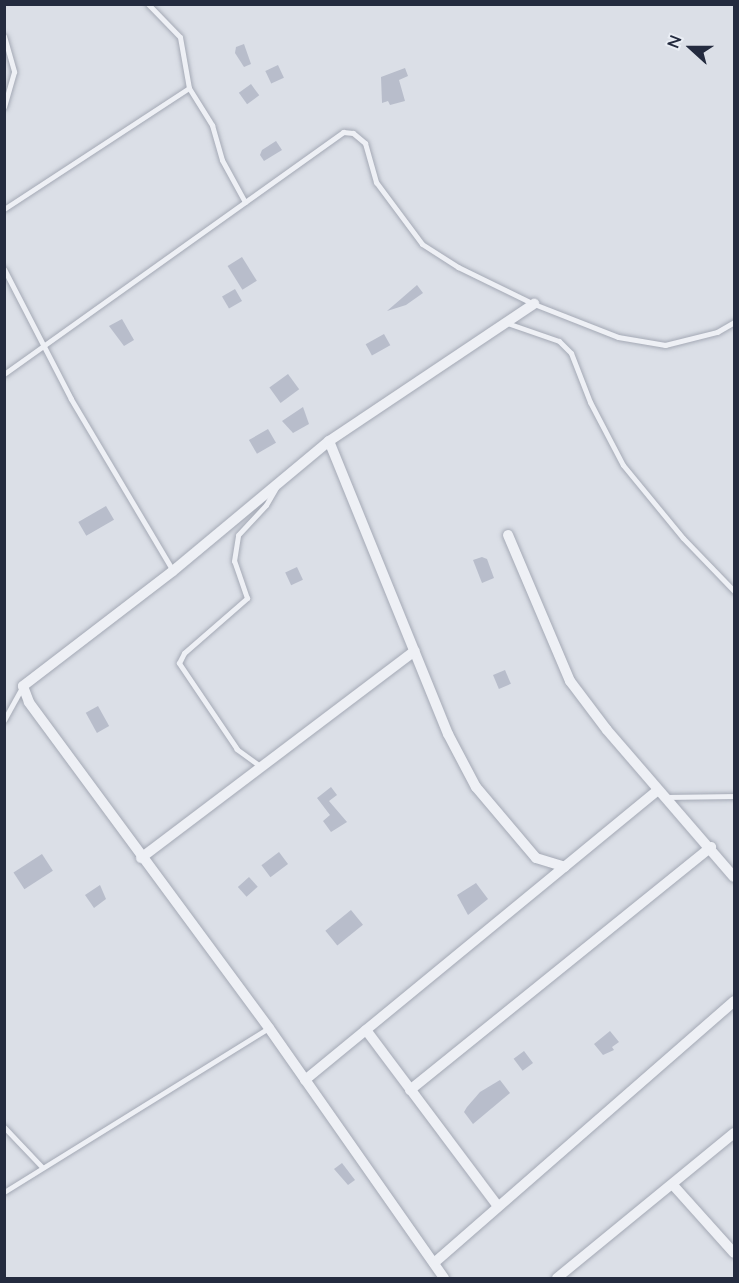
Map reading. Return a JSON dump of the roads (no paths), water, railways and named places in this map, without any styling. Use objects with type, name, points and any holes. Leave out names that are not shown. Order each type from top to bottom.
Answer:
[{"type":"street","points":[[444,1278],[269,1028],[141,858],[29,702],[22,686],[173,571],[280,479],[329,441],[534,304]]},
{"type":"street","points":[[329,441],[448,734],[476,787],[536,858],[565,867]]},
{"type":"street","points":[[508,535],[570,681],[735,877]]},
{"type":"street","points":[[141,858],[415,651]]},
{"type":"street","points":[[305,1080],[565,867],[663,794]]},
{"type":"street","points":[[411,1090],[711,847]]},
{"type":"street","points":[[434,1263],[498,1204],[735,1001]]},
{"type":"street","points":[[366,1030],[498,1204]]},
{"type":"street","points":[[557,1278],[735,1133]]},
{"type":"street","points":[[673,1185],[735,1253]]},
{"type":"lane","points":[[148,4],[180,37],[189,88],[212,125],[222,160],[245,202]]},
{"type":"lane","points":[[4,36],[14,72],[4,107]]},
{"type":"lane","points":[[4,209],[189,88]]},
{"type":"lane","points":[[4,374],[343,132],[353,133],[366,143],[376,182],[422,244],[458,267],[534,304],[618,337],[665,345],[717,332],[735,322]]},
{"type":"lane","points":[[4,269],[44,346],[173,571]]},
{"type":"lane","points":[[507,323],[559,341],[571,353],[590,402],[623,465],[683,538],[735,591]]},
{"type":"lane","points":[[260,766],[237,749],[179,663],[184,653],[247,598],[234,561],[238,535],[272,498],[280,479]]},
{"type":"lane","points":[[4,720],[22,686]]},
{"type":"lane","points":[[663,794],[735,796]]},
{"type":"lane","points":[[4,1192],[269,1028]]},
{"type":"lane","points":[[4,1127],[42,1167]]}]
